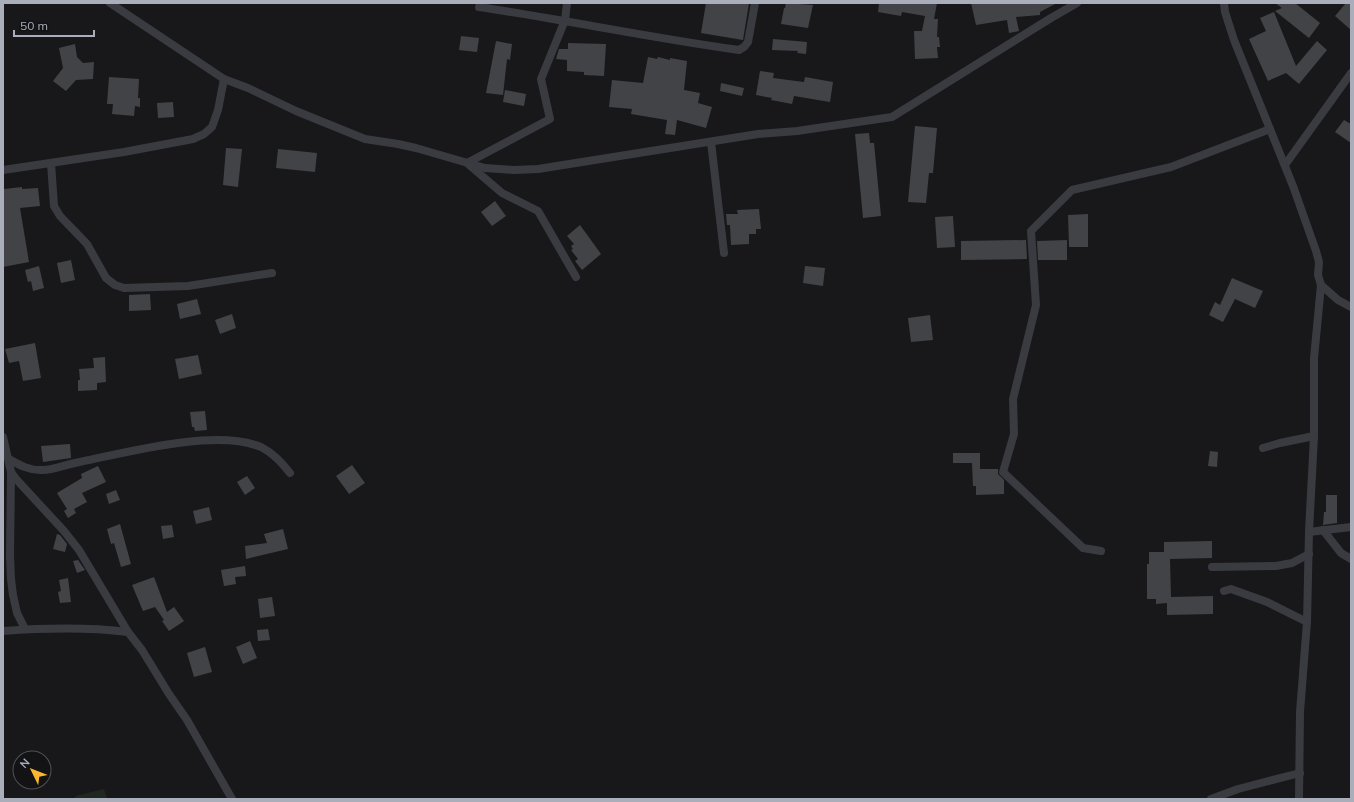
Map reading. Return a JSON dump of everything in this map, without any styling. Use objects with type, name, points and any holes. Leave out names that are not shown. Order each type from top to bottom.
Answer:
[{"type":"street","points":[[110,3],[224,79],[248,88],[296,111],[365,139],[404,145],[485,168],[514,170],[538,169],[758,134],[797,131],[892,117],[1077,3]]},
{"type":"street","points":[[467,163],[550,119],[541,79],[565,20],[567,3]]},
{"type":"street","points":[[479,7],[565,20],[739,50],[748,42],[755,3]]},
{"type":"street","points":[[1224,3],[1225,12],[1234,40],[1284,165],[1319,262],[1318,275],[1321,285],[1314,358],[1314,436],[1309,532],[1307,622],[1300,712],[1299,799]]},
{"type":"street","points":[[1284,165],[1351,73]]},
{"type":"street","points":[[3,170],[124,152],[179,143],[193,139],[204,134],[212,127],[218,110],[224,79]]},
{"type":"street","points":[[1101,551],[1083,548],[1003,472],[1014,434],[1012,399],[1036,305],[1031,231],[1072,190],[1171,167],[1270,129]]},
{"type":"street","points":[[711,142],[724,253]]},
{"type":"street","points":[[50,163],[54,206],[60,216],[87,244],[106,278],[115,285],[124,288],[188,286],[272,273]]},
{"type":"street","points":[[467,163],[502,193],[538,212],[576,277]]},
{"type":"street","points":[[1321,285],[1338,300],[1351,307]]},
{"type":"street","points":[[1264,448],[1314,436]]},
{"type":"street","points":[[3,437],[11,472],[11,579],[17,614],[25,629]]},
{"type":"street","points":[[9,459],[27,468],[43,470],[171,444],[192,441],[224,440],[244,442],[261,447],[276,457],[290,473]]},
{"type":"street","points":[[11,472],[64,531],[78,550],[128,632],[142,650],[168,694],[187,720],[232,799]]},
{"type":"street","points":[[1309,532],[1351,527]]},
{"type":"street","points":[[1323,530],[1341,553],[1351,559]]},
{"type":"street","points":[[1212,567],[1276,566],[1292,563],[1309,554]]},
{"type":"street","points":[[1224,591],[1232,589],[1267,602],[1307,622]]},
{"type":"street","points":[[3,631],[25,629],[103,629],[128,632]]},
{"type":"street","points":[[1211,799],[1238,789],[1300,773]]},
{"type":"shaded area","points":[[104,789],[107,799],[74,799],[76,796]]},
{"type":"building","points":[[706,3],[749,3],[743,40],[701,33]]},
{"type":"building","points":[[786,3],[813,5],[808,28],[781,24]]},
{"type":"building","points":[[879,3],[937,3],[934,19],[938,19],[937,37],[939,37],[940,47],[937,47],[938,58],[915,59],[914,31],[922,31],[925,16],[902,12],[901,16],[878,12]]},
{"type":"building","points":[[971,3],[1057,3],[1040,12],[1040,15],[1016,17],[1019,31],[1009,33],[1007,20],[976,25]]},
{"type":"building","points":[[1275,3],[1295,3],[1320,23],[1309,38],[1275,11],[1282,8]]},
{"type":"building","points":[[1346,3],[1351,3],[1351,30],[1335,16]]},
{"type":"building","points":[[1274,12],[1296,66],[1317,41],[1327,50],[1299,84],[1286,73],[1268,81],[1249,39],[1266,31],[1260,18]]},
{"type":"building","points":[[461,36],[479,38],[477,52],[459,50]]},
{"type":"building","points":[[773,39],[807,42],[806,54],[797,53],[798,51],[772,50]]},
{"type":"building","points":[[496,41],[512,44],[510,60],[507,59],[503,95],[486,93]]},
{"type":"building","points":[[568,43],[606,44],[604,76],[584,75],[584,72],[567,71],[567,60],[556,59],[559,49],[568,49]]},
{"type":"building","points":[[75,44],[77,57],[83,63],[94,62],[93,79],[76,80],[66,91],[53,81],[63,68],[59,48]]},
{"type":"building","points":[[648,57],[657,59],[658,57],[670,60],[670,58],[687,61],[684,90],[700,93],[698,103],[712,107],[706,128],[677,120],[675,135],[665,134],[667,120],[631,114],[632,109],[609,107],[612,80],[643,83]]},
{"type":"building","points":[[760,71],[774,73],[773,78],[804,82],[805,77],[833,82],[830,102],[794,96],[792,104],[771,100],[772,98],[756,95]]},
{"type":"building","points":[[109,77],[139,79],[138,98],[140,98],[140,107],[135,106],[134,116],[112,114],[113,104],[107,104]]},
{"type":"building","points":[[721,83],[744,88],[742,96],[720,91]]},
{"type":"building","points":[[505,90],[526,94],[524,106],[503,102]]},
{"type":"building","points":[[173,102],[174,117],[158,118],[157,103]]},
{"type":"building","points":[[1344,120],[1351,124],[1351,143],[1335,132]]},
{"type":"building","points":[[915,126],[937,128],[933,173],[929,173],[926,203],[908,202]]},
{"type":"building","points":[[869,133],[870,143],[874,143],[881,216],[863,218],[855,134]]},
{"type":"building","points":[[226,148],[242,149],[238,187],[223,185]]},
{"type":"building","points":[[278,149],[317,153],[315,172],[276,168]]},
{"type":"building","points":[[22,187],[22,189],[38,188],[40,206],[20,208],[29,262],[3,267],[3,190]]},
{"type":"building","points":[[495,201],[506,216],[492,226],[481,212]]},
{"type":"building","points":[[759,209],[761,229],[756,229],[756,234],[749,234],[749,244],[731,245],[730,225],[727,225],[726,214],[738,214],[737,210]]},
{"type":"building","points":[[1088,214],[1088,247],[1069,247],[1068,215]]},
{"type":"building","points":[[953,216],[955,247],[937,248],[935,217]]},
{"type":"building","points":[[580,225],[601,254],[582,270],[575,261],[578,259],[571,250],[573,249],[571,246],[574,244],[567,236]]},
{"type":"building","points":[[1026,240],[1027,259],[961,260],[961,241]]},
{"type":"building","points":[[1067,240],[1067,260],[1038,260],[1037,241]]},
{"type":"building","points":[[71,260],[75,280],[61,283],[57,263]]},
{"type":"building","points":[[39,266],[44,288],[33,291],[31,281],[28,282],[25,270]]},
{"type":"building","points":[[805,266],[825,268],[823,286],[803,283]]},
{"type":"building","points":[[1232,278],[1263,291],[1255,308],[1235,299],[1223,322],[1209,315],[1215,302],[1220,305]]},
{"type":"building","points":[[150,294],[151,310],[129,311],[129,295]]},
{"type":"building","points":[[197,299],[201,314],[180,319],[177,304]]},
{"type":"building","points":[[232,314],[236,328],[220,334],[215,320]]},
{"type":"building","points":[[930,315],[933,340],[911,342],[908,318]]},
{"type":"building","points":[[35,343],[41,378],[23,381],[19,361],[9,363],[5,349]]},
{"type":"building","points":[[198,355],[202,374],[179,379],[175,359]]},
{"type":"building","points":[[105,357],[106,382],[97,383],[97,390],[78,391],[78,380],[80,380],[79,369],[94,368],[93,358]]},
{"type":"building","points":[[205,411],[207,430],[195,431],[194,427],[192,427],[190,412]]},
{"type":"building","points":[[70,444],[71,458],[43,462],[41,446]]},
{"type":"building","points":[[1210,451],[1218,452],[1217,467],[1208,466]]},
{"type":"building","points":[[953,453],[980,453],[980,469],[998,469],[998,474],[1004,480],[1004,494],[976,495],[976,486],[973,486],[972,463],[953,463]]},
{"type":"building","points":[[352,465],[365,483],[349,494],[336,476]]},
{"type":"building","points":[[98,466],[106,482],[82,493],[87,502],[74,509],[76,513],[68,518],[64,511],[67,509],[57,493],[82,478],[81,474]]},
{"type":"building","points":[[247,476],[255,488],[245,495],[237,482]]},
{"type":"building","points":[[116,490],[120,500],[109,504],[106,494]]},
{"type":"building","points":[[1326,495],[1337,495],[1337,523],[1323,525],[1324,512],[1326,512]]},
{"type":"building","points":[[209,507],[212,520],[196,524],[193,511]]},
{"type":"building","points":[[120,524],[131,564],[121,567],[114,543],[111,544],[107,529]]},
{"type":"building","points":[[172,525],[174,537],[163,539],[161,526]]},
{"type":"building","points":[[283,529],[288,549],[246,559],[245,546],[267,543],[264,534]]},
{"type":"building","points":[[57,534],[60,535],[67,544],[65,552],[53,549]]},
{"type":"building","points":[[1212,541],[1212,558],[1170,559],[1171,597],[1213,596],[1213,614],[1167,615],[1167,603],[1156,604],[1156,599],[1147,599],[1147,564],[1149,564],[1149,552],[1164,552],[1164,542]]},
{"type":"building","points":[[78,560],[85,570],[77,573],[73,561]]},
{"type":"building","points":[[245,566],[246,576],[235,577],[236,584],[224,586],[221,570]]},
{"type":"building","points":[[154,577],[167,612],[174,607],[184,621],[169,631],[162,621],[164,620],[155,607],[143,611],[132,585]]},
{"type":"building","points":[[68,578],[71,602],[60,603],[58,592],[61,591],[59,580]]},
{"type":"building","points":[[272,597],[275,616],[260,618],[258,599]]},
{"type":"building","points":[[268,629],[270,640],[258,641],[257,630]]},
{"type":"building","points":[[250,641],[257,658],[243,664],[236,647]]},
{"type":"building","points":[[205,647],[212,672],[194,677],[187,653]]}]
